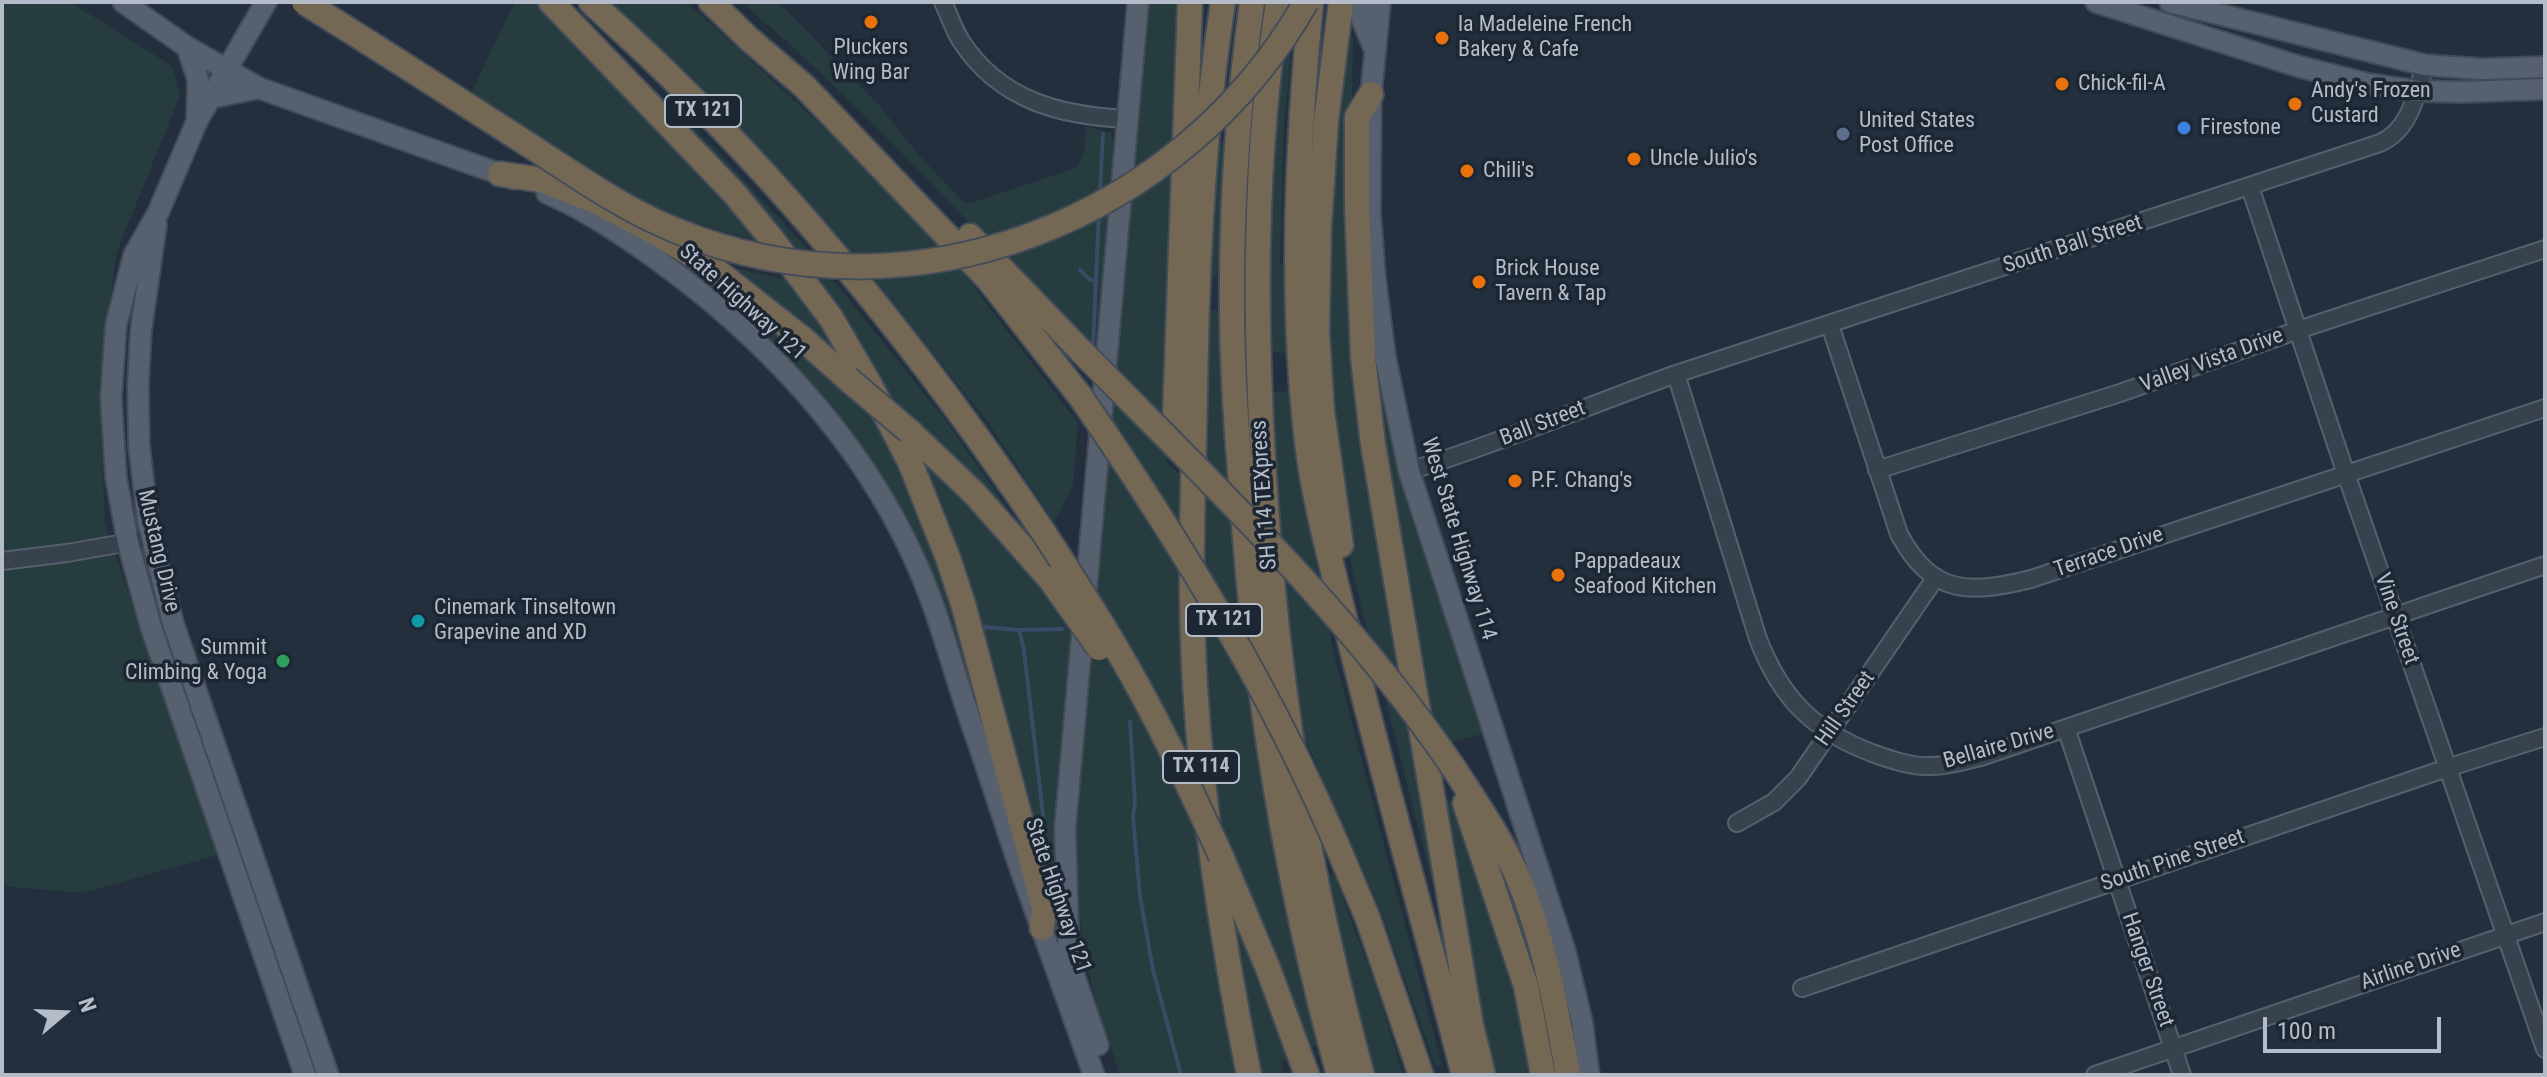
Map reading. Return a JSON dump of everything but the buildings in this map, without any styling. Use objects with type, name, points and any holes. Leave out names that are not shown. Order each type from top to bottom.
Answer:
[{"type":"highway","points":[[304,2],[631,210],[696,238],[763,256],[800,262],[867,266],[960,257],[1061,224],[1109,200],[1161,166],[1212,123],[1249,84],[1308,2]]},
{"type":"highway","points":[[551,2],[734,193],[831,318],[870,385],[927,501],[960,595],[1044,908],[1042,928]]},
{"type":"highway","name":"TX 121","points":[[591,2],[676,82],[809,226],[945,392],[1042,530],[1118,651],[1182,770],[1269,971],[1304,1064]]},
{"type":"highway","name":"TX 121","points":[[711,2],[804,86],[989,280],[1080,396],[1147,495],[1270,701],[1319,803],[1368,919],[1421,1075]]},
{"type":"highway","points":[[1190,2],[1175,415],[1193,455]]},
{"type":"highway","name":"TX 114","points":[[1223,2],[1204,164],[1196,308],[1192,622],[1201,771],[1221,919],[1249,1075]]},
{"type":"highway","name":"SH 114 TEXpress","points":[[1252,2],[1236,157],[1232,312],[1246,553],[1273,781],[1307,950],[1339,1075]]},
{"type":"highway","name":"SH 114 TEXpress","points":[[1278,2],[1270,57],[1258,236],[1259,405],[1270,583],[1297,789],[1329,944],[1362,1075]]},
{"type":"highway","points":[[1308,2],[1299,162],[1298,329],[1309,458],[1339,593],[1464,1075]]},
{"type":"highway","points":[[1339,593],[1344,568],[1322,411],[1317,332],[1325,136],[1341,2]]},
{"type":"highway","points":[[804,86],[836,100],[1289,563],[1345,624],[1395,686],[1453,767],[1515,870],[1532,914],[1556,1004],[1568,1075]]},
{"type":"highway","points":[[1371,94],[1357,117],[1359,276],[1366,386],[1395,581],[1471,1025],[1483,1075]]},
{"type":"highway","points":[[500,174],[542,180],[595,201],[709,265],[803,339],[909,431],[975,494],[1050,579],[1104,655],[1197,834],[1221,856]]},
{"type":"highway","points":[[1453,767],[1526,986],[1543,1075]]},
{"type":"main road","name":"State Highway 121","points":[[123,2],[187,47],[259,88],[500,174],[560,198],[590,215],[684,279],[762,346],[809,397],[865,471],[896,523],[925,583],[1094,1075]]},
{"type":"main road","name":"Mustang Drive","points":[[266,2],[197,121],[158,213],[134,255],[116,325],[111,398],[116,477],[128,543],[151,627],[305,1075]]},
{"type":"main road","points":[[1105,1075],[1106,1069],[1069,961],[1065,829],[1138,2]]},
{"type":"main road","points":[[1362,2],[1361,17],[1375,50]]},
{"type":"main road","name":"West State Highway 114","points":[[1380,2],[1371,94],[1370,212],[1385,356],[1409,471],[1565,951],[1582,1022],[1589,1075]]},
{"type":"main road","points":[[2096,2],[2324,74],[2368,84],[2417,91],[2545,89]]},
{"type":"main road","points":[[2170,2],[2425,65],[2482,69],[2545,67]]},
{"type":"main road","points":[[187,47],[198,79],[197,121]]},
{"type":"main road","points":[[210,98],[259,88]]},
{"type":"main road","name":"Mustang Drive","points":[[158,213],[141,330],[138,384],[143,487],[153,538],[173,623],[328,1075]]},
{"type":"main road","points":[[228,850],[249,844]]},
{"type":"street","points":[[943,2],[961,41],[987,72],[1030,101],[1072,115],[1128,119]]},
{"type":"street","name":"South Ball Street","points":[[1676,374],[2387,140],[2408,116],[2425,65]]},
{"type":"street","name":"Vine Street","points":[[2250,187],[2545,1049]]},
{"type":"street","name":"Valley Vista Drive","points":[[1877,470],[2120,393],[2298,330],[2545,249]]},
{"type":"street","name":"Terrace Drive","points":[[1830,325],[1904,544],[1919,564],[1936,577],[1959,588],[1977,590],[2031,579],[2545,408]]},
{"type":"street","name":"Ball Street","points":[[1409,471],[1532,430],[1676,374]]},
{"type":"street","name":"Bellaire Drive","points":[[1676,374],[1768,664],[1789,699],[1802,712],[1854,746],[1889,759],[1927,767],[1981,757],[2545,565]]},
{"type":"street","points":[[2,561],[153,538]]},
{"type":"street","name":"Hill Street","points":[[1737,823],[1764,809],[1785,793],[1830,733],[1936,577]]},
{"type":"street","name":"Hanger Street","points":[[2066,728],[2182,1075]]},
{"type":"street","name":"South Pine Street","points":[[1802,988],[2545,737]]},
{"type":"street","name":"Airline Drive","points":[[2095,1075],[2545,922]]},
{"type":"green space","points":[[2,2],[70,2],[172,66],[180,95],[116,254],[99,387],[105,524],[218,855],[83,893],[2,886]]},
{"type":"green space","points":[[515,2],[541,2],[763,243],[659,212],[602,183],[470,95]]},
{"type":"green space","points":[[611,2],[684,2],[850,152],[940,247],[921,251],[851,253],[705,91]]},
{"type":"green space","points":[[742,2],[778,2],[878,104],[917,153],[962,201],[970,203],[1077,168],[1084,153],[1086,126],[1111,133],[1116,144],[1113,184],[1050,214],[984,238],[866,117]]},
{"type":"green space","points":[[1145,2],[1183,2],[1167,464],[1205,493],[1207,309],[1219,311],[1232,539],[1261,779],[1317,1045],[1281,1062],[1285,1075],[1120,1075],[1085,958],[1073,869],[1075,779],[1098,586],[1114,339]]},
{"type":"green space","points":[[591,26],[718,152],[810,252],[789,249],[588,31]]},
{"type":"green space","points":[[1349,38],[1353,38],[1350,224],[1442,920],[1353,573],[1338,486],[1330,410],[1328,203]]},
{"type":"green space","points":[[1292,44],[1284,126],[1280,264],[1283,266],[1286,353],[1269,352],[1269,243],[1284,54]]},
{"type":"green space","points":[[1218,142],[1224,142],[1217,278],[1209,277]]},
{"type":"green space","points":[[1112,210],[1097,353],[1002,255],[1044,242]]},
{"type":"green space","points":[[645,239],[703,271],[886,429],[947,579],[984,711],[978,713],[844,424],[779,348],[697,277]]},
{"type":"green space","points":[[957,265],[1078,423],[1073,485],[1054,522],[987,421],[872,276]]},
{"type":"green space","points":[[726,266],[796,282],[860,378]]},
{"type":"green space","points":[[807,273],[829,275],[944,418],[1024,532],[890,403]]},
{"type":"green space","points":[[1377,381],[1398,474],[1482,734],[1429,747],[1372,382]]},
{"type":"green space","points":[[1289,391],[1303,495],[1334,655],[1442,1065],[1436,1067],[1380,909],[1300,727],[1278,522],[1270,392]]},
{"type":"green space","points":[[922,452],[996,531],[992,534],[1045,590],[1073,631],[1060,936],[916,455]]},
{"type":"green space","points":[[1449,799],[1497,913],[1534,1075],[1489,1075],[1443,803]]},
{"type":"green space","points":[[1334,874],[1377,990],[1403,1075],[1374,1075],[1345,966],[1328,875]]},
{"type":"waterway","points":[[1100,191],[1103,134]]},
{"type":"waterway","points":[[1093,344],[1099,212]]},
{"type":"waterway","points":[[1080,270],[1096,282]]},
{"type":"waterway","points":[[984,627],[1062,629]]},
{"type":"waterway","points":[[1019,630],[1024,650],[1044,824]]},
{"type":"waterway","points":[[1130,722],[1135,802],[1133,817],[1140,896],[1153,970],[1181,1075]]},
{"type":"place","name":"Pluckers Wing Bar","points":[[871,22]]},
{"type":"place","name":"la Madeleine French Bakery & Cafe","points":[[1442,38]]},
{"type":"place","name":"Chick-fil-A","points":[[2062,84]]},
{"type":"place","name":"Andy's Frozen Custard","points":[[2295,104]]},
{"type":"place","name":"Firestone","points":[[2184,128]]},
{"type":"place","name":"United States Post Office","points":[[1843,134]]},
{"type":"place","name":"Uncle Julio's","points":[[1634,159]]},
{"type":"place","name":"Chili's","points":[[1467,171]]},
{"type":"place","name":"Brick House Tavern & Tap","points":[[1479,282]]},
{"type":"place","name":"P.F. Chang's","points":[[1515,481]]},
{"type":"place","name":"Pappadeaux Seafood Kitchen","points":[[1558,575]]},
{"type":"place","name":"Cinemark Tinseltown Grapevine and XD","points":[[418,621]]},
{"type":"place","name":"Summit Climbing & Yoga","points":[[283,661]]}]
